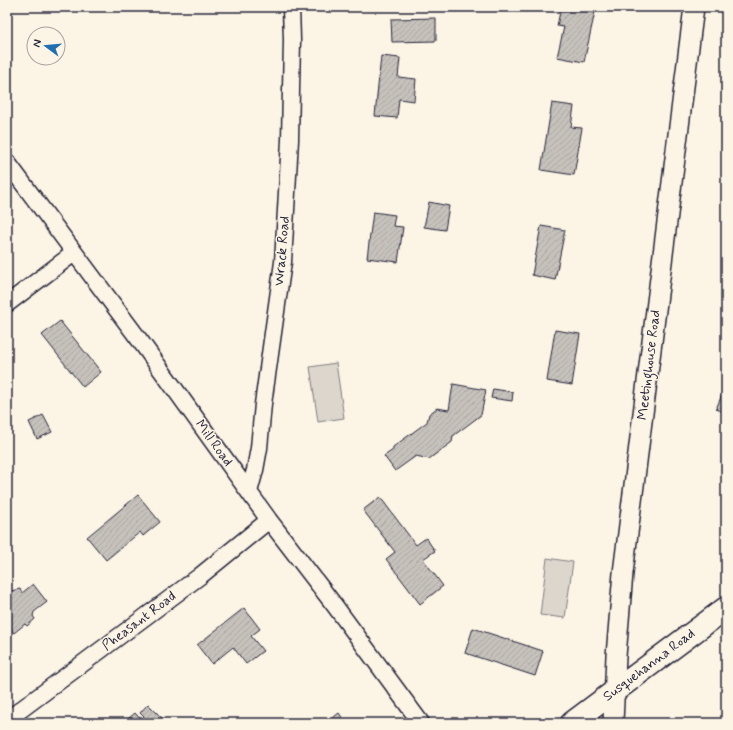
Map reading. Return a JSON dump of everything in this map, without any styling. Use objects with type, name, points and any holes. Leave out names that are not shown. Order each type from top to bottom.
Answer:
[{"type":"main road","name":"Susquehanna Road","points":[[572,723],[726,608]]},
{"type":"street","name":"Wrack Road","points":[[249,492],[259,448],[263,404],[283,262],[290,140],[292,40],[291,7]]},
{"type":"street","name":"Meetinghouse Road","points":[[613,723],[616,656],[623,572],[694,7]]},
{"type":"street","name":"Mill Road","points":[[7,162],[141,342],[269,520],[335,606],[421,723]]},
{"type":"street","points":[[7,304],[74,253]]},
{"type":"street","name":"Pheasant Road","points":[[7,720],[200,576],[269,520]]},
{"type":"shaded area","points":[[336,363],[344,418],[318,422],[310,367]]},
{"type":"shaded area","points":[[547,558],[573,562],[565,618],[540,615]]},
{"type":"building","points":[[561,7],[596,7],[584,62],[557,57],[564,27],[557,26]]},
{"type":"building","points":[[436,18],[436,41],[392,42],[391,19]]},
{"type":"building","points":[[381,56],[400,58],[398,77],[416,79],[414,101],[399,99],[397,118],[375,116]]},
{"type":"building","points":[[552,103],[574,106],[571,127],[582,128],[574,175],[541,170]]},
{"type":"building","points":[[429,202],[449,206],[445,230],[424,227]]},
{"type":"building","points":[[373,212],[395,215],[393,226],[403,227],[398,262],[367,258]]},
{"type":"building","points":[[541,226],[565,230],[555,280],[532,275]]},
{"type":"building","points":[[60,321],[101,372],[83,387],[42,335]]},
{"type":"building","points":[[555,330],[580,334],[572,385],[547,381]]},
{"type":"building","points":[[453,384],[486,390],[481,415],[453,436],[452,442],[429,459],[416,456],[395,471],[384,456],[393,450],[393,447],[427,422],[429,414],[437,408],[449,410]]},
{"type":"building","points":[[726,385],[726,413],[716,409]]},
{"type":"building","points":[[493,389],[513,392],[512,401],[491,398]]},
{"type":"building","points":[[43,415],[52,432],[37,439],[29,422]]},
{"type":"building","points":[[138,495],[160,522],[143,536],[140,532],[106,560],[87,537]]},
{"type":"building","points":[[380,497],[416,545],[426,538],[435,551],[423,559],[443,586],[420,604],[386,559],[395,552],[363,510]]},
{"type":"building","points":[[33,584],[47,602],[34,612],[33,616],[35,619],[27,626],[25,624],[14,633],[10,628],[7,630],[7,595],[11,591],[20,589],[22,593]]},
{"type":"building","points":[[244,608],[260,629],[251,636],[263,651],[246,664],[233,647],[212,664],[197,645]]},
{"type":"building","points":[[473,628],[543,651],[535,676],[465,653]]},
{"type":"building","points":[[7,630],[12,636],[7,641]]},
{"type":"building","points":[[148,704],[163,719],[159,723],[150,723],[140,713]]},
{"type":"building","points":[[135,713],[144,723],[123,723]]},
{"type":"building","points":[[339,713],[346,723],[326,723]]}]
